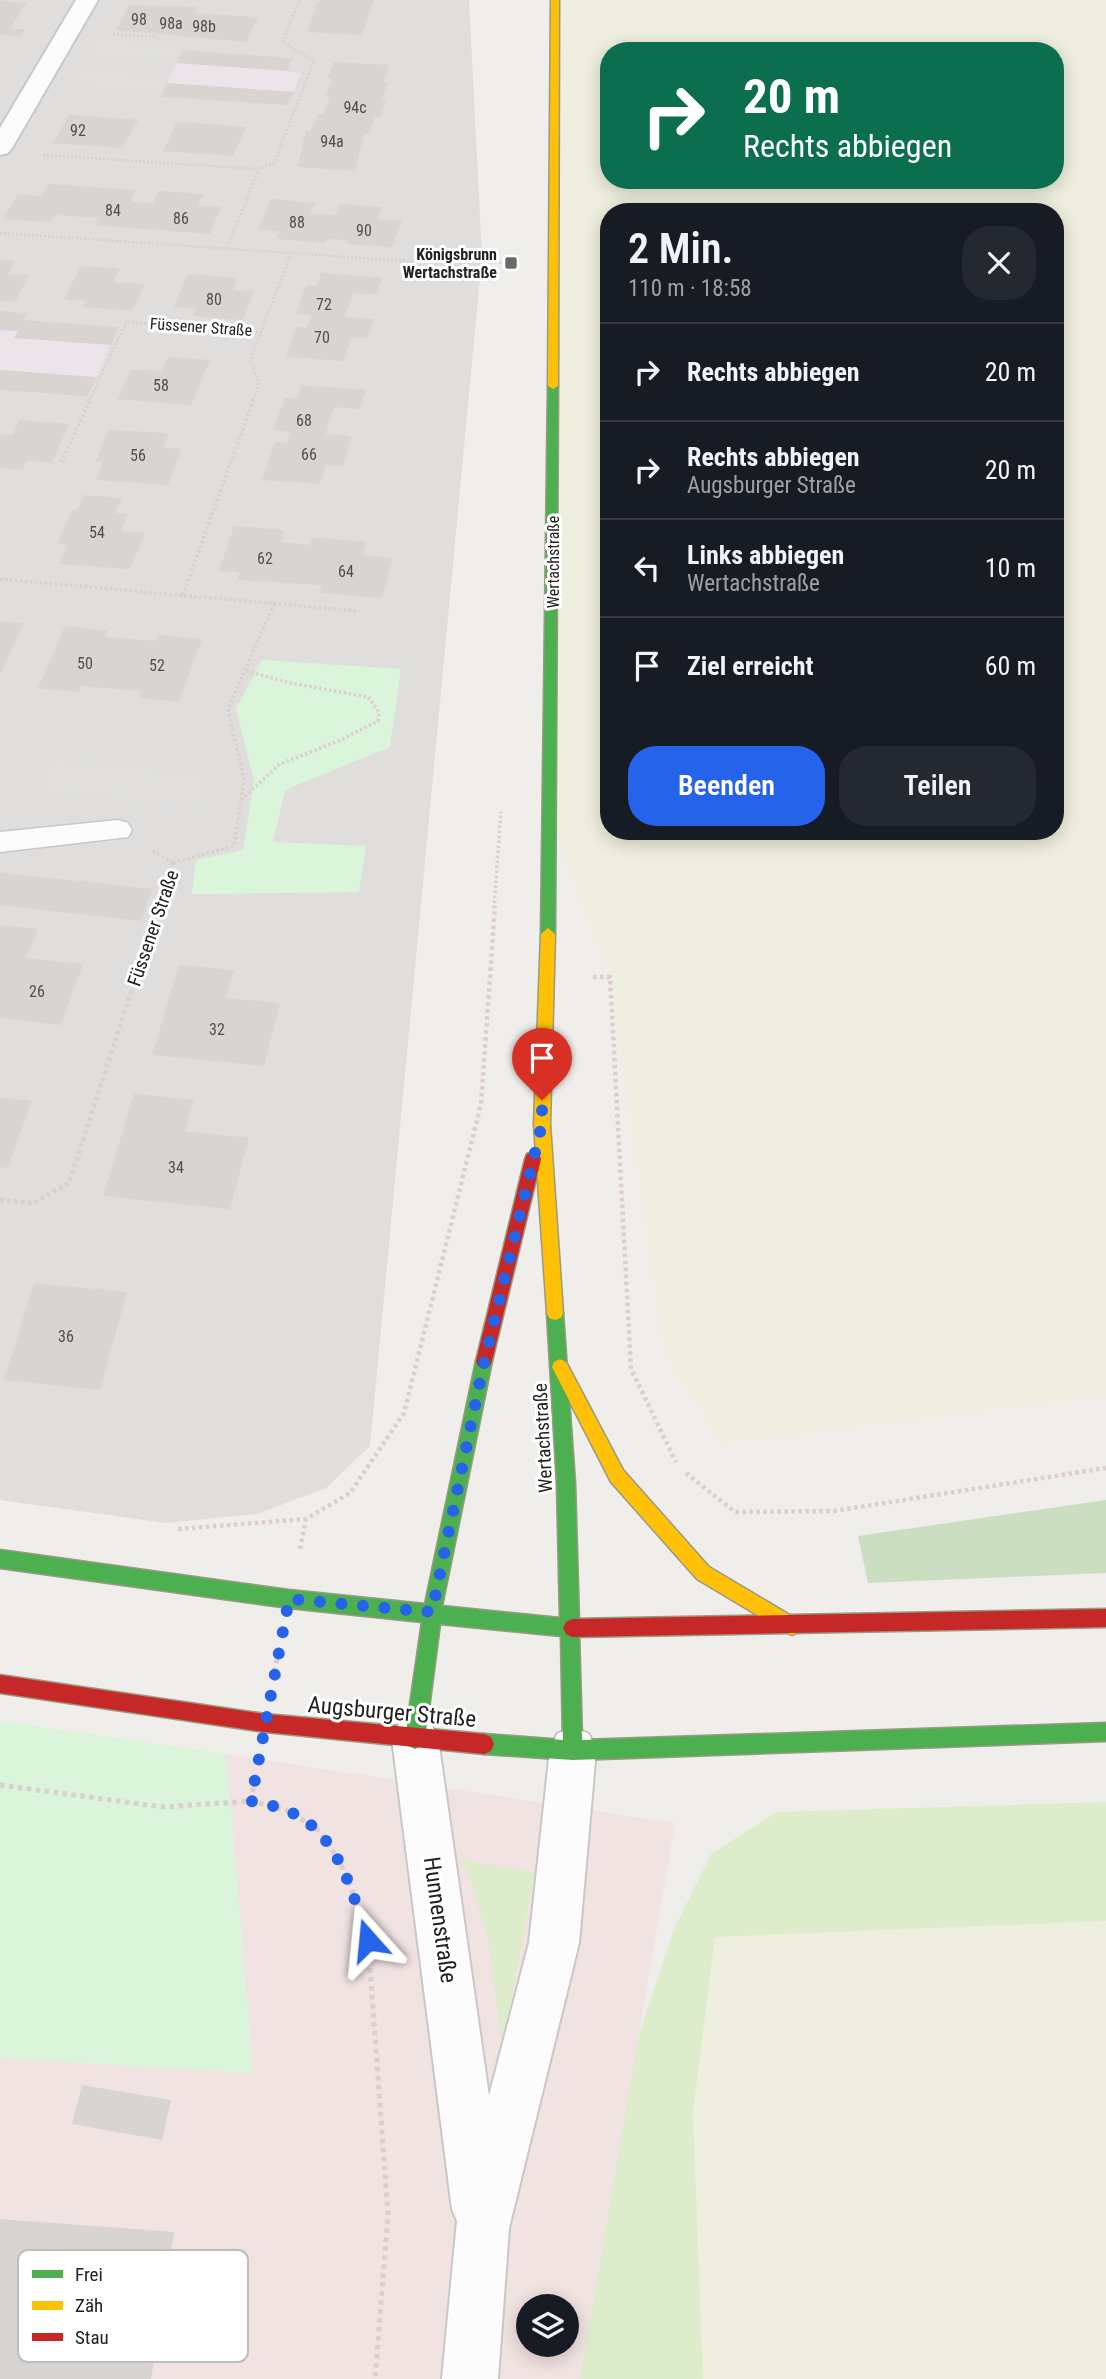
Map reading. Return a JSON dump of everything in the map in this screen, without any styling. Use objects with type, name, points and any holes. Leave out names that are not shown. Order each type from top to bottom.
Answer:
[{"type":"main road","name":"Wertachstraße","points":[[555,0],[551,826],[542,1124],[560,1367],[572,1628],[573,1749]]},
{"type":"main road","name":"Wertachstraße","points":[[432,1612],[483,1367],[542,1124]]},
{"type":"main road","points":[[560,1367],[617,1476],[694,1563],[703,1573],[792,1626]]},
{"type":"main road","points":[[0,1559],[289,1599],[572,1628],[792,1626],[1106,1618]]},
{"type":"main road","name":"Hunnenstraße","points":[[415,1739],[432,1612]]},
{"type":"main road","name":"Augsburger Straße","points":[[0,1684],[265,1723],[415,1739],[573,1749],[1106,1732]]},
{"type":"street","points":[[0,148],[87,0]]},
{"type":"street","name":"Hunnenstraße","points":[[415,1739],[482,2228]]},
{"type":"street","name":"Hunnenstraße","points":[[470,2379],[482,2228],[554,1943],[573,1749]]},
{"type":"lane","points":[[0,842],[118,830]]},
{"type":"path","points":[[36,155],[259,169],[274,163],[314,61],[282,42],[300,0]]},
{"type":"path","points":[[111,34],[158,37]]},
{"type":"path","points":[[298,82],[306,82]]},
{"type":"path","points":[[227,248],[259,169]]},
{"type":"path","points":[[0,233],[420,262],[511,263],[512,250]]},
{"type":"path","name":"Füssener Straße","points":[[183,595],[259,383],[250,360],[291,254]]},
{"type":"path","name":"Füssener Straße","points":[[61,462],[126,322],[261,332]]},
{"type":"path","points":[[105,359],[111,359]]},
{"type":"path","points":[[0,579],[357,611]]},
{"type":"path","name":"Füssener Straße","points":[[0,1200],[33,1203],[69,1183],[173,863],[234,846],[244,780],[228,709],[274,604]]},
{"type":"path","points":[[241,800],[280,764],[341,740],[378,721],[379,712],[368,697],[312,685],[278,683],[246,671]]},
{"type":"path","points":[[167,1530],[306,1519],[350,1493],[404,1413],[481,1104],[502,802]]},
{"type":"path","points":[[547,976],[610,977],[631,1369],[679,1468],[735,1511],[834,1511],[1106,1468]]},
{"type":"path","points":[[251,1801],[306,1519]]},
{"type":"path","points":[[0,1785],[163,1807],[251,1801],[289,1811],[321,1832],[347,1875],[368,1940],[388,2215],[375,2379]]},
{"type":"shaded area","points":[[0,0],[469,0],[482,256],[370,1446],[326,1488],[257,1514],[166,1523],[0,1500]]},
{"type":"shaded area","points":[[94,40],[185,47],[178,59],[86,53]]},
{"type":"shaded area","points":[[183,50],[293,58],[287,72],[301,73],[288,105],[160,97]]},
{"type":"shaded area","points":[[78,71],[170,78],[163,91],[70,84]]},
{"type":"shaded area","points":[[0,311],[28,313],[25,320],[119,327],[87,397],[0,390]]},
{"type":"shaded area","points":[[53,761],[207,776],[198,806],[41,791]]},
{"type":"shaded area","points":[[226,1754],[675,1823],[580,2379],[0,2379],[0,2058],[253,2073]]},
{"type":"green space","points":[[555,0],[1106,0],[1106,1395],[722,1444],[664,1353],[610,977],[551,826]]},
{"type":"green space","points":[[262,660],[401,669],[390,747],[285,790],[273,842],[366,846],[359,892],[192,894],[196,860],[243,850],[254,780],[236,709]]},
{"type":"green space","points":[[1106,1500],[1106,1573],[868,1583],[858,1536]]},
{"type":"green space","points":[[0,1721],[226,1754],[253,2073],[0,2058]]},
{"type":"green space","points":[[1106,1802],[1106,1921],[715,1937],[693,2113],[703,2379],[580,2379],[638,2038],[674,1929],[711,1854],[777,1812]]},
{"type":"green space","points":[[464,1860],[535,1872],[502,2047],[488,1938]]},
{"type":"green space","points":[[1106,1921],[1106,2379],[703,2379],[693,2113],[715,1936]]},
{"type":"building","points":[[322,0],[374,0],[362,35],[308,32],[317,3]]},
{"type":"building","points":[[0,1],[26,3],[10,29],[25,29],[21,36],[0,35]]},
{"type":"building","points":[[129,5],[197,7],[194,13],[258,17],[246,42],[116,30]]},
{"type":"building","points":[[183,50],[293,58],[287,71],[176,63]]},
{"type":"building","points":[[334,62],[389,65],[384,82],[388,82],[382,100],[386,100],[380,118],[375,117],[369,135],[364,134],[355,171],[297,167],[306,131],[311,131],[318,114],[323,114],[330,97],[326,96],[332,79],[327,79]]},
{"type":"building","points":[[167,83],[294,92],[288,105],[160,97]]},
{"type":"building","points":[[69,115],[138,120],[122,148],[53,143]]},
{"type":"building","points":[[177,122],[246,127],[233,156],[163,151]]},
{"type":"building","points":[[48,184],[136,190],[130,202],[153,203],[159,191],[204,194],[198,206],[221,207],[210,234],[94,225],[98,218],[54,215],[50,222],[3,219],[18,194],[42,196]]},
{"type":"building","points":[[271,199],[315,203],[310,214],[335,215],[340,204],[382,207],[378,219],[402,221],[392,247],[347,244],[348,240],[326,239],[325,243],[276,239],[280,231],[258,229]]},
{"type":"building","points":[[0,260],[15,261],[8,274],[29,275],[15,302],[0,301]]},
{"type":"building","points":[[81,266],[120,269],[113,282],[145,284],[132,311],[82,307],[86,301],[64,299]]},
{"type":"building","points":[[321,273],[382,278],[377,295],[353,293],[345,317],[374,319],[368,338],[351,337],[344,361],[286,357],[296,327],[307,328],[311,315],[296,314],[306,285],[317,286]]},
{"type":"building","points":[[188,274],[237,278],[233,290],[254,291],[243,320],[193,316],[196,308],[174,307]]},
{"type":"building","points":[[0,311],[28,313],[24,320],[119,327],[111,345],[14,338],[18,331],[0,330]]},
{"type":"building","points":[[168,357],[210,360],[191,405],[117,399],[131,369],[162,371]]},
{"type":"building","points":[[0,370],[97,377],[87,397],[0,390]]},
{"type":"building","points":[[301,385],[366,390],[360,409],[334,407],[326,434],[352,436],[343,466],[326,465],[320,484],[262,480],[275,442],[287,443],[290,432],[273,430],[285,398],[297,399]]},
{"type":"building","points":[[19,420],[69,424],[52,463],[26,461],[23,470],[0,468],[0,434],[13,435]]},
{"type":"building","points":[[108,430],[169,433],[164,448],[181,449],[168,485],[96,480],[103,462],[95,462]]},
{"type":"building","points":[[84,495],[122,498],[115,513],[128,514],[121,531],[145,533],[130,569],[59,564],[67,545],[57,544],[72,510],[77,511]]},
{"type":"building","points":[[234,526],[284,530],[281,542],[310,545],[313,537],[367,542],[363,555],[393,558],[382,598],[320,593],[322,585],[237,580],[240,572],[219,571]]},
{"type":"building","points":[[0,621],[24,623],[0,675]]},
{"type":"building","points":[[65,626],[108,631],[105,637],[156,641],[159,635],[202,639],[179,702],[139,698],[141,691],[81,686],[79,692],[38,688]]},
{"type":"building","points":[[0,873],[152,889],[141,921],[0,905]]},
{"type":"building","points":[[0,925],[38,929],[26,958],[83,964],[61,1025],[0,1018]]},
{"type":"building","points":[[179,965],[234,970],[226,998],[280,1003],[264,1066],[152,1055]]},
{"type":"building","points":[[134,1094],[194,1100],[185,1131],[249,1138],[230,1209],[103,1196]]},
{"type":"building","points":[[0,1097],[32,1101],[8,1168],[0,1167]]},
{"type":"building","points":[[34,1283],[127,1292],[100,1390],[4,1380]]},
{"type":"building","points":[[82,2085],[171,2100],[162,2140],[72,2124]]},
{"type":"building","points":[[0,2219],[174,2232],[171,2250],[18,2250],[18,2362],[154,2362],[151,2379],[0,2379]]},
{"type":"traffic: fast","points":[[548,934],[553,386]]},
{"type":"traffic: fast","points":[[484,1744],[573,1750],[566,1483],[555,1313]]},
{"type":"traffic: fast","points":[[415,1739],[432,1612],[484,1361]]},
{"type":"traffic: fast","points":[[0,1559],[289,1599],[572,1628]]},
{"type":"traffic: fast","points":[[573,1750],[1106,1732]]},
{"type":"traffic: slow","points":[[553,386],[555,0]]},
{"type":"traffic: slow","points":[[548,934],[542,1124],[555,1313]]},
{"type":"traffic: slow","points":[[560,1367],[617,1476],[703,1573],[792,1626]]},
{"type":"traffic: jam","points":[[484,1361],[533,1159]]},
{"type":"traffic: jam","points":[[572,1628],[1106,1618]]},
{"type":"traffic: jam","points":[[0,1684],[265,1723],[484,1744]]},
{"type":"place","name":"Königsbrunn Wertachstraße","points":[[511,263]]},
{"type":"route","points":[[368,1940],[347,1875],[321,1832],[289,1811],[251,1801],[289,1599],[432,1612],[483,1367],[542,1124],[542,1100]]}]
